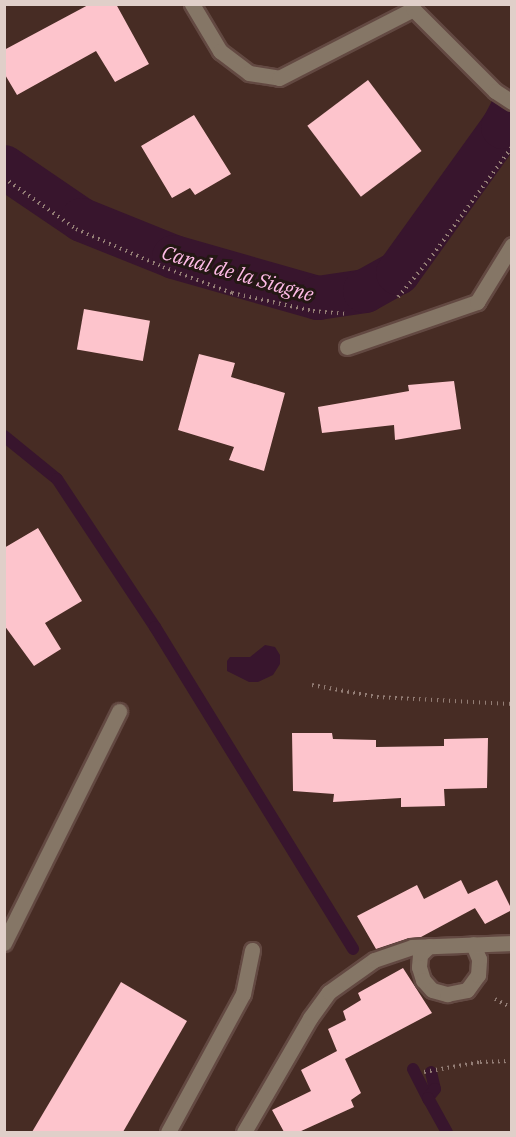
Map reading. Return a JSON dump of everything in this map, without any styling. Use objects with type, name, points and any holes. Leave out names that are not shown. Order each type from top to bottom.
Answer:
[{"type":"street","points":[[192,4],[220,51],[249,73],[279,78],[413,9],[495,91],[512,102]]},
{"type":"street","points":[[347,347],[477,302],[512,244]]},
{"type":"street","points":[[4,943],[119,711]]},
{"type":"street","points":[[244,1132],[310,1018],[329,992],[374,960],[412,947],[512,943]]},
{"type":"street","points":[[429,946],[420,956],[419,967],[423,980],[432,990],[447,994],[467,990],[478,975],[479,959],[473,944]]},
{"type":"street","points":[[168,1132],[243,994],[252,950]]},
{"type":"path","points":[[396,300],[429,260],[512,147]]},
{"type":"path","points":[[4,178],[76,229],[163,267],[232,293],[313,311],[353,315]]},
{"type":"path","points":[[312,685],[377,697],[512,704]]},
{"type":"path","points":[[424,1072],[480,1062],[512,1061]]},
{"type":"shaded area","points":[[265,645],[275,647],[280,655],[280,664],[273,675],[258,682],[249,682],[227,671],[227,661],[230,657],[250,657]]},
{"type":"building","points":[[90,4],[116,4],[149,64],[115,82],[96,51],[17,95],[4,73],[4,50]]},
{"type":"building","points":[[368,80],[422,151],[361,197],[307,126]]},
{"type":"building","points":[[194,115],[231,174],[195,195],[190,188],[172,198],[141,146]]},
{"type":"building","points":[[84,309],[150,321],[143,361],[77,349]]},
{"type":"building","points":[[199,354],[235,363],[231,377],[285,393],[264,471],[229,460],[234,447],[178,430]]},
{"type":"building","points":[[454,381],[461,429],[395,440],[394,425],[322,433],[318,407],[409,391],[408,385]]},
{"type":"building","points":[[38,528],[82,601],[45,623],[61,649],[34,666],[4,625],[4,548]]},
{"type":"building","points":[[292,733],[332,733],[333,739],[376,740],[376,747],[444,746],[444,739],[488,738],[487,788],[444,789],[445,806],[401,807],[401,798],[333,802],[334,794],[293,791]]},
{"type":"building","points":[[461,880],[468,894],[497,880],[512,910],[485,924],[475,908],[421,937],[409,938],[376,949],[357,916],[417,885],[424,899]]},
{"type":"building","points":[[403,968],[432,1013],[345,1059],[361,1093],[351,1100],[354,1107],[299,1132],[284,1132],[272,1110],[311,1091],[301,1070],[337,1051],[328,1029],[346,1020],[343,1011],[361,1000],[358,993]]},
{"type":"building","points":[[121,982],[187,1021],[123,1132],[32,1132]]},
{"type":"waterway","name":"Canal de la Siagne","points":[[4,167],[82,220],[174,257],[318,298],[365,291],[398,273],[503,127],[512,110]]},
{"type":"waterway","points":[[4,436],[57,479],[155,627],[353,949]]},
{"type":"waterway","points":[[413,1069],[429,1100]]},
{"type":"waterway","points":[[431,1072],[435,1089],[428,1098],[447,1132]]}]
